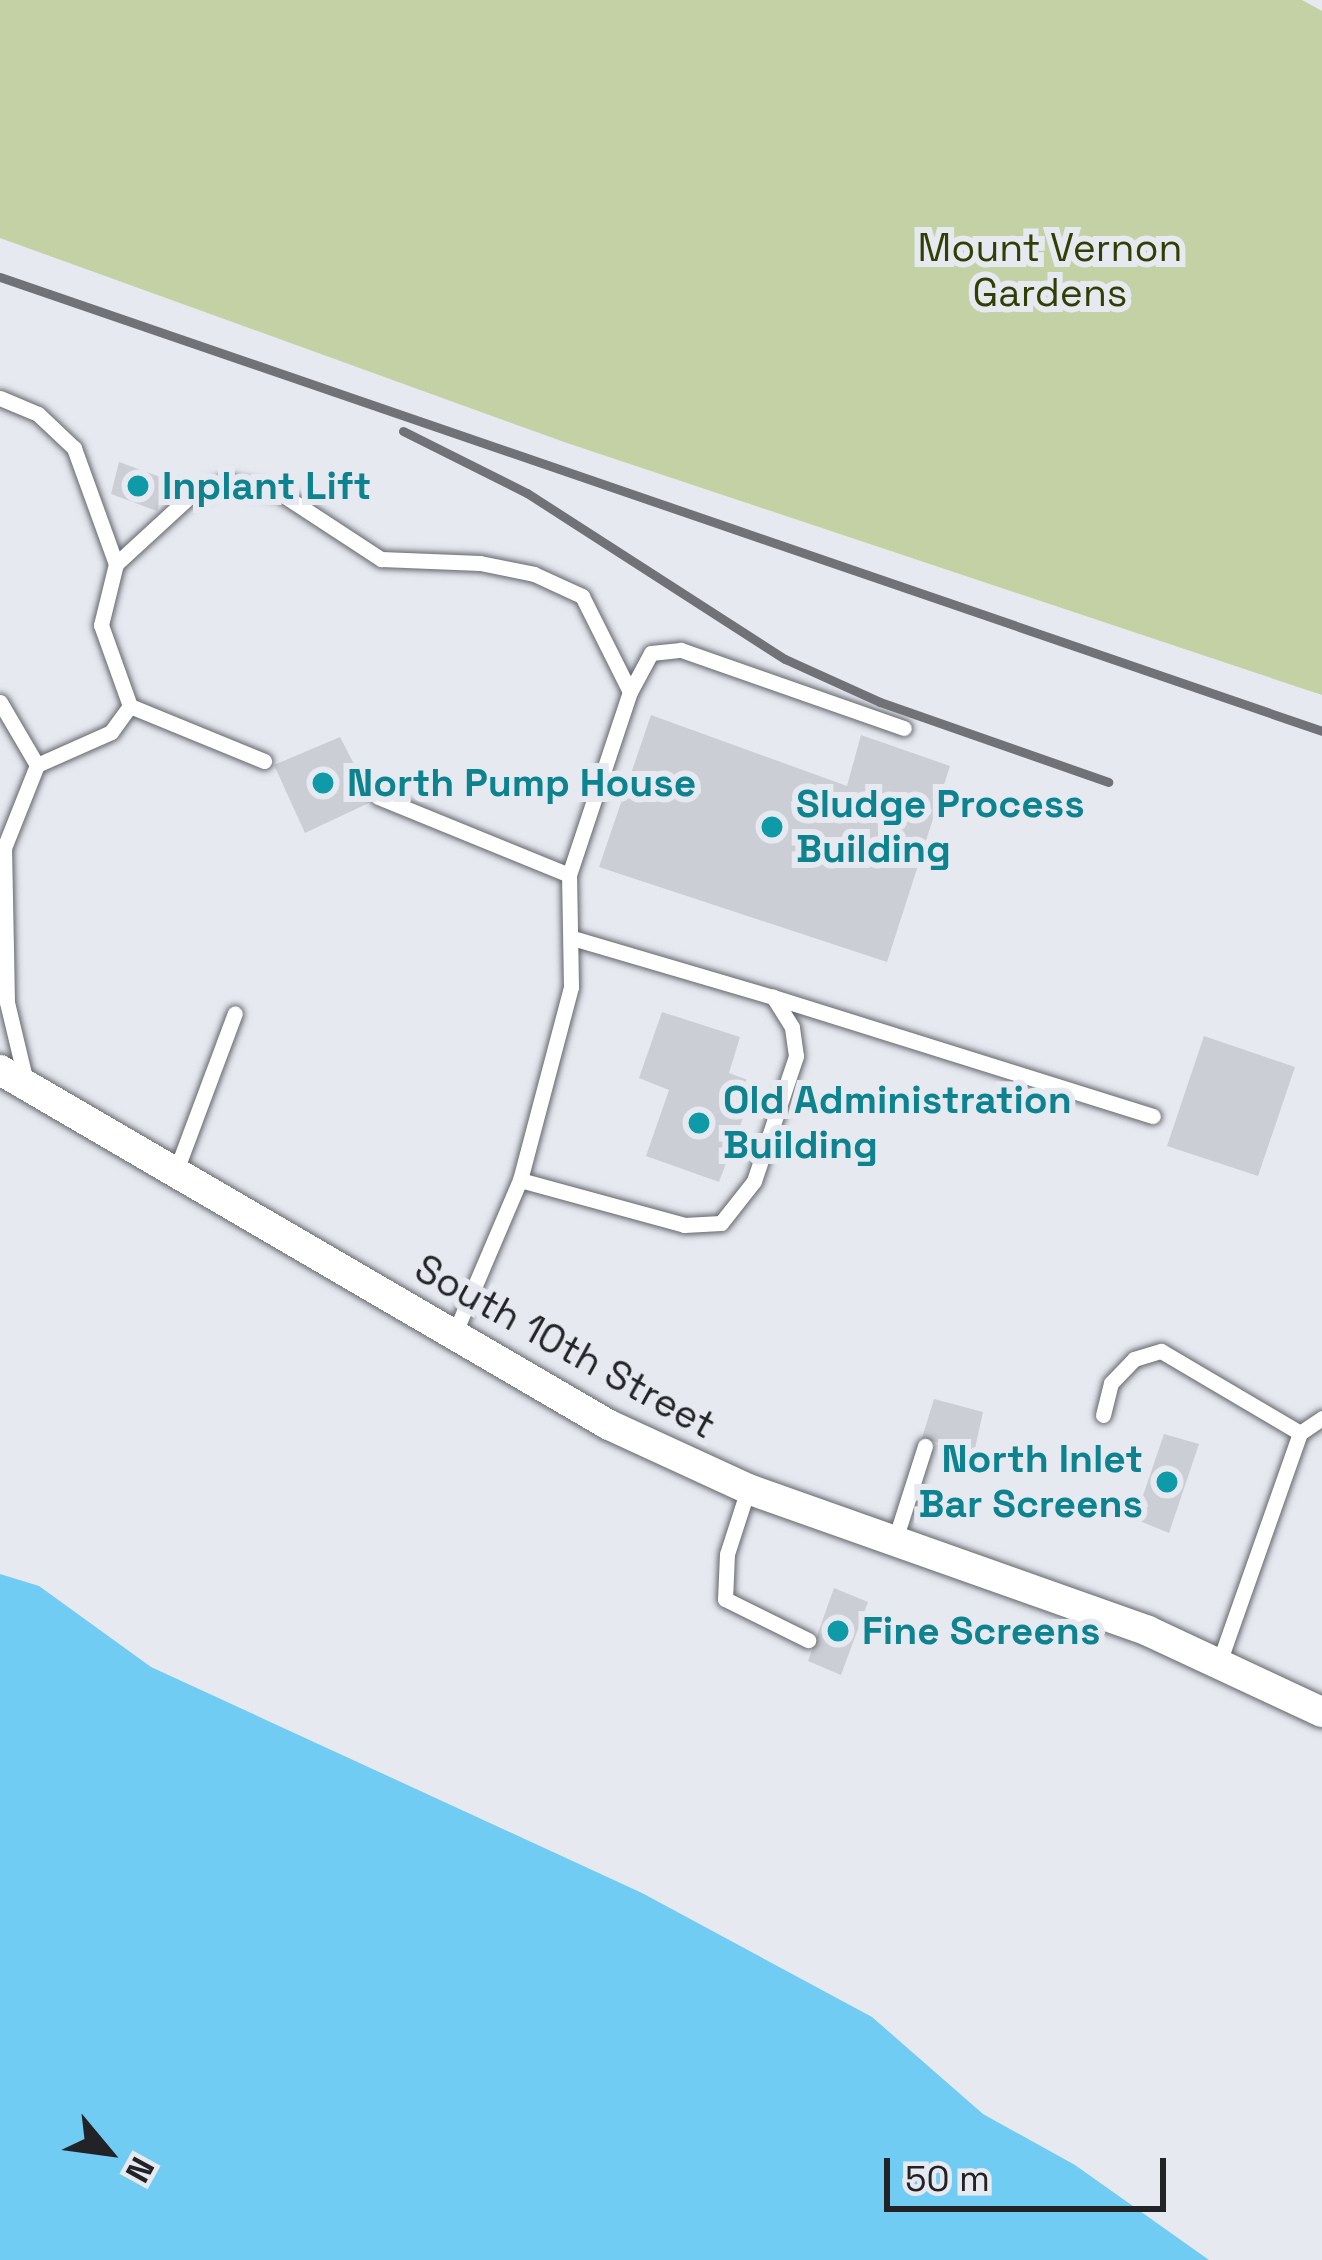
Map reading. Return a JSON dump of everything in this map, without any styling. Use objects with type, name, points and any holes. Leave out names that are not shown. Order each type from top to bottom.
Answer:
[{"type":"street","name":"South 10th Street","points":[[13,1076],[609,1425],[748,1489],[1220,1660],[1322,1712]]},
{"type":"lane","points":[[0,398],[38,414],[74,448],[116,564]]},
{"type":"lane","points":[[264,761],[130,706],[101,625],[116,564],[191,495],[226,482],[280,493],[381,559],[481,562],[582,596],[630,692]]},
{"type":"lane","points":[[453,1337],[520,1180],[571,987],[575,939],[569,875],[630,692],[651,653],[681,650],[904,728]]},
{"type":"lane","points":[[0,702],[37,765]]},
{"type":"lane","points":[[13,1076],[2,851],[37,765],[111,732],[130,706]]},
{"type":"lane","points":[[378,797],[569,875]]},
{"type":"lane","points":[[575,939],[1154,1116]]},
{"type":"lane","points":[[520,1180],[684,1225],[722,1223],[754,1181],[796,1056],[792,1027],[773,998]]},
{"type":"lane","points":[[177,1168],[235,1013]]},
{"type":"lane","points":[[1103,1415],[1111,1383],[1134,1359],[1161,1351],[1300,1432]]},
{"type":"lane","points":[[1220,1660],[1300,1432],[1322,1418]]},
{"type":"lane","points":[[894,1543],[925,1446]]},
{"type":"lane","points":[[748,1489],[727,1553],[725,1599],[808,1640]]},
{"type":"green space","name":"Mount Vernon Gardens","points":[[0,0],[1302,0],[1322,11],[1322,695],[567,443],[0,238]]},
{"type":"water","points":[[0,1574],[39,1586],[151,1667],[642,1893],[872,2017],[983,2114],[1075,2165],[1209,2260],[0,2260]]},
{"type":"building","name":"Inplant Lift","points":[[119,462],[166,479],[157,511],[111,494]]},
{"type":"building","name":"Sludge Process Building","points":[[651,715],[847,786],[861,735],[950,766],[887,962],[599,867]]},
{"type":"building","name":"North Pump House","points":[[340,737],[373,801],[305,833],[274,765]]},
{"type":"building","name":"Old Administration Building","points":[[662,1012],[740,1037],[729,1073],[756,1083],[719,1182],[646,1156],[669,1090],[639,1078]]},
{"type":"building","points":[[1204,1036],[1295,1067],[1258,1176],[1167,1146]]},
{"type":"building","points":[[934,1399],[983,1412],[974,1453],[922,1438]]},
{"type":"building","name":"North Inlet Bar Screens","points":[[1164,1434],[1199,1444],[1169,1533],[1135,1519]]},
{"type":"building","name":"Fine Screens","points":[[834,1588],[868,1602],[841,1675],[808,1661]]},
{"type":"railway","points":[[0,277],[1322,731]]},
{"type":"railway","points":[[403,431],[527,493],[785,659],[880,702],[1108,782]]},
{"type":"place","name":"Inplant Lift","points":[[138,486]]},
{"type":"place","name":"North Pump House","points":[[323,783]]},
{"type":"place","name":"Sludge Process Building","points":[[772,827]]},
{"type":"place","name":"Old Administration Building","points":[[699,1123]]},
{"type":"place","name":"North Inlet Bar Screens","points":[[1167,1482]]},
{"type":"place","name":"Fine Screens","points":[[838,1631]]}]
